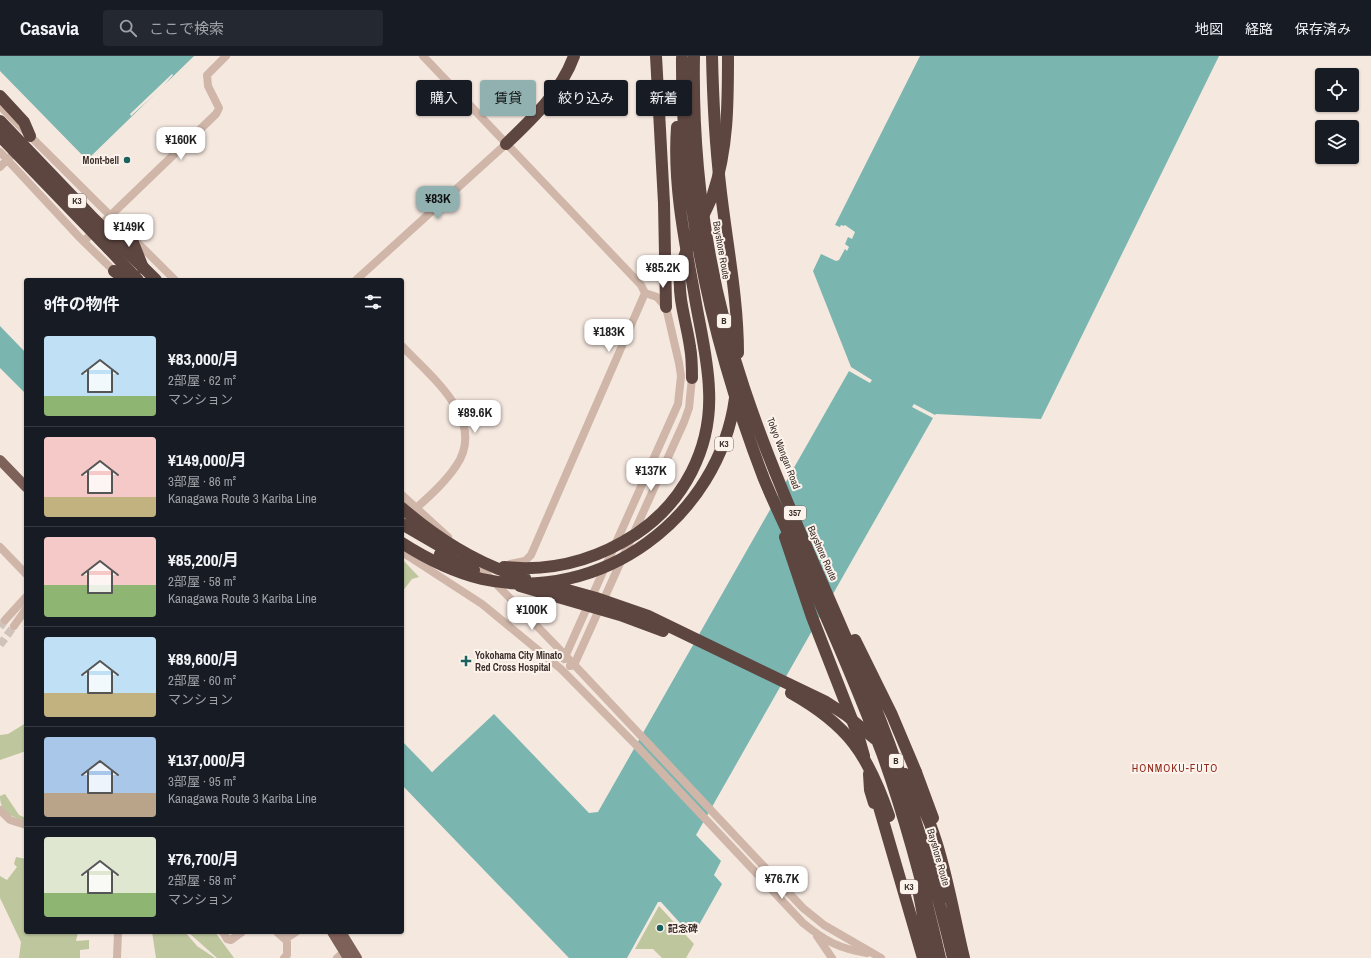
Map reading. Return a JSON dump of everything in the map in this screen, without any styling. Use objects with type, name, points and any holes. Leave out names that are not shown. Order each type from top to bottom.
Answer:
[{"type":"highway","points":[[506,144],[552,97],[568,72],[574,56]]},
{"type":"highway","points":[[656,56],[664,203],[666,307]]},
{"type":"highway","name":"K3","points":[[404,525],[445,550],[476,561],[520,568],[558,566],[592,556],[630,538],[664,511],[687,480],[699,457],[706,432],[709,390],[705,352],[683,232],[679,194],[676,133],[689,56]]},
{"type":"highway","name":"B","points":[[689,56],[684,130],[691,203],[706,291],[729,377],[774,503],[812,617],[858,735],[922,958]]},
{"type":"highway","name":"Bayshore Route","points":[[689,56],[699,180],[707,241],[723,317],[756,422],[872,698],[903,780],[924,849],[953,958]]},
{"type":"highway","name":"Tokyo Wangan Road","points":[[689,56],[703,197],[714,263],[729,331],[746,386],[771,455],[882,717],[894,755],[950,958]]},
{"type":"highway","name":"Tokyo Wangan Road","points":[[689,56],[694,144],[700,212],[714,291],[730,352],[766,457],[880,725],[901,795],[944,958]]},
{"type":"highway","name":"K3","points":[[404,544],[445,567],[484,579],[516,583],[564,580],[594,572],[612,564],[650,542],[684,511],[702,487],[718,457],[729,429],[734,407],[738,372],[737,333],[715,129],[712,56]]},
{"type":"highway","points":[[692,378],[690,347],[680,286],[682,266],[712,195],[722,165],[727,128],[728,56]]},
{"type":"highway","points":[[0,96],[24,122],[30,136]]},
{"type":"highway","name":"K3","points":[[0,121],[91,216],[146,278]]},
{"type":"highway","name":"K3","points":[[0,136],[109,249],[131,278]]},
{"type":"highway","points":[[130,235],[147,278]]},
{"type":"highway","name":"K3","points":[[109,249],[146,278]]},
{"type":"highway","points":[[114,271],[122,278]]},
{"type":"highway","name":"B","points":[[774,503],[839,648],[882,753],[910,842],[940,958]]},
{"type":"highway","points":[[404,510],[446,542],[478,561],[504,572],[596,598],[648,616],[826,702],[866,731],[895,760],[912,784],[925,811],[937,846],[965,958]]},
{"type":"highway","name":"K3","points":[[404,534],[454,561],[503,581],[649,625],[792,693],[822,712],[854,743],[865,759],[881,792],[930,958]]},
{"type":"highway","name":"B","points":[[818,572],[859,647],[892,715],[916,772],[950,873],[970,958]]},
{"type":"highway","points":[[857,656],[896,744],[965,958]]},
{"type":"highway","points":[[901,795],[930,958]]},
{"type":"main road","points":[[2,465],[24,485]]},
{"type":"main road","points":[[333,934],[343,956]]},
{"type":"main road","points":[[342,934],[357,958]]},
{"type":"street","points":[[84,241],[216,114],[218,108],[208,86],[207,75],[226,56]]},
{"type":"street","points":[[423,56],[641,285],[646,293],[657,297],[666,307],[679,363],[681,384],[678,404],[670,426],[565,655],[561,669]]},
{"type":"street","points":[[0,106],[173,278]]},
{"type":"street","points":[[0,167],[30,136]]},
{"type":"street","points":[[358,278],[506,144]]},
{"type":"street","points":[[0,152],[114,271]]},
{"type":"street","points":[[486,574],[497,566],[522,562],[531,555],[646,293]]},
{"type":"street","points":[[404,348],[457,406],[463,421],[465,437],[457,465],[447,478],[404,519]]},
{"type":"street","points":[[561,669],[574,665],[684,422],[689,408],[692,378]]},
{"type":"street","points":[[404,497],[486,574],[565,655],[715,816],[814,918],[871,956]]},
{"type":"street","points":[[0,547],[24,572]]},
{"type":"street","points":[[404,553],[482,604],[561,669],[635,744],[794,914],[814,932],[844,949],[882,958]]},
{"type":"street","points":[[5,620],[24,599]]},
{"type":"street","points":[[14,626],[24,612]]},
{"type":"street","points":[[0,810],[10,820],[24,824]]},
{"type":"street","points":[[814,932],[832,958]]},
{"type":"street","points":[[117,958],[118,934]]},
{"type":"street","points":[[224,934],[231,940],[239,934]]},
{"type":"street","points":[[279,934],[287,941]]},
{"type":"street","points":[[284,958],[287,955],[287,938],[293,934]]},
{"type":"green space","points":[[404,561],[419,577],[412,579],[404,589]]},
{"type":"green space","points":[[24,724],[24,752],[0,760],[0,735],[8,734]]},
{"type":"green space","points":[[5,794],[19,815],[24,817],[24,820],[12,816],[2,807],[0,796]]},
{"type":"green space","points":[[16,857],[24,859],[24,934],[78,934],[76,941],[89,940],[89,949],[80,950],[80,958],[19,958],[21,942],[0,898],[0,876],[7,880],[17,867],[14,864]]},
{"type":"green space","points":[[659,906],[694,944],[686,958],[662,958],[653,949],[635,949]]},
{"type":"green space","points":[[152,934],[187,934],[197,946],[215,958],[156,958]]},
{"type":"green space","points":[[190,934],[216,934],[234,958],[217,958]]},
{"type":"water","points":[[0,56],[194,56],[87,160],[0,71]]},
{"type":"water","points":[[920,56],[1219,56],[1041,419],[935,415],[914,404],[912,407],[933,418],[696,835],[721,861],[714,875],[722,884],[695,932],[690,934],[661,902],[658,902],[627,958],[569,958],[404,787],[404,743],[432,772],[494,714],[589,813],[598,812],[849,371],[870,383],[872,380],[851,367],[813,271],[821,254],[836,261],[839,260],[845,249],[847,251],[849,247],[845,244],[848,237],[852,239],[855,232],[845,225],[841,225],[840,227],[835,225]]},
{"type":"water","points":[[0,326],[24,351],[24,392],[0,368]]},
{"type":"pier","points":[[172,74],[173,75],[162,88],[131,116],[130,114]]},
{"type":"pier","points":[[465,739],[432,772],[427,766],[428,765],[432,770]]},
{"type":"tunnel","points":[[0,627],[5,620]]},
{"type":"tunnel","points":[[0,645],[14,626]]},
{"type":"place","name":"Mont-bell","points":[[127,160]]},
{"type":"place","name":"Yokohama City Minato Red Cross Hospital","points":[[466,661]]},
{"type":"place","name":"記念碑","points":[[660,928]]},
{"type":"district","name":"HONMOKU-FUTO","points":[[1175,768]]}]
